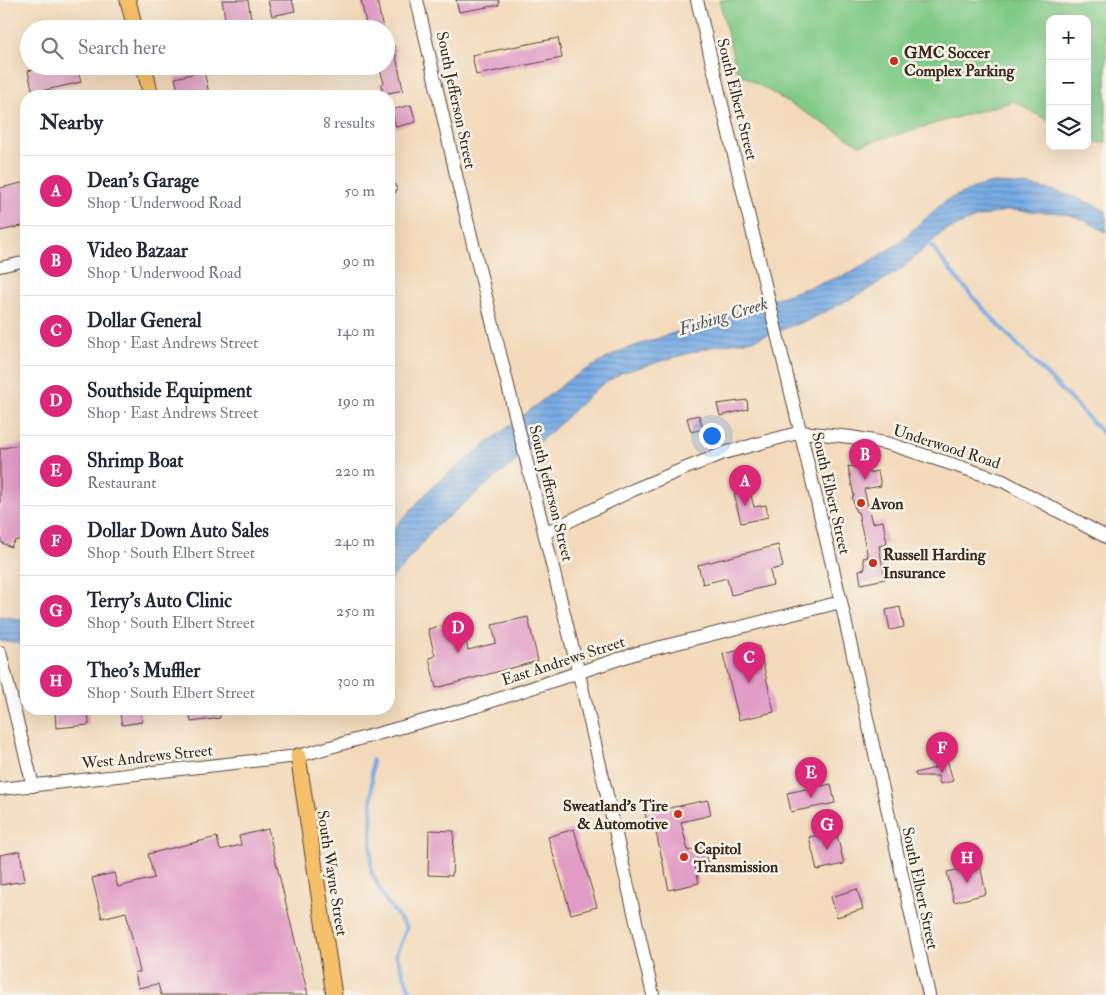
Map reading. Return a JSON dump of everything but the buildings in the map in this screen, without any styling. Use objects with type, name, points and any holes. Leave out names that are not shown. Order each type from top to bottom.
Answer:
[{"type":"main road","points":[[128,0],[133,20]]},
{"type":"main road","points":[[146,75],[150,90]]},
{"type":"main road","name":"South Wayne Street","points":[[298,756],[334,995]]},
{"type":"street","name":"South Jefferson Street","points":[[417,0],[457,179],[504,361],[653,995]]},
{"type":"street","name":"South Elbert Street","points":[[697,0],[841,602],[929,995]]},
{"type":"street","points":[[0,267],[20,262]]},
{"type":"street","name":"Underwood Road","points":[[545,533],[633,490],[690,466],[724,453],[801,432],[851,436],[890,444],[1003,481],[1106,537]]},
{"type":"street","name":"East Andrews Street","points":[[298,756],[474,706],[579,674],[637,653],[841,602]]},
{"type":"street","points":[[0,652],[33,786]]},
{"type":"street","name":"West Andrews Street","points":[[0,790],[298,756]]},
{"type":"green space","points":[[719,0],[1106,0],[1106,143],[1091,142],[1091,15],[1046,15],[1046,120],[1014,101],[860,145],[737,72]]},
{"type":"water","points":[[993,183],[1023,185],[1065,194],[1106,211],[1106,232],[1080,218],[1061,213],[1009,210],[975,218],[943,232],[900,270],[860,294],[809,320],[753,340],[714,346],[621,373],[596,389],[550,433],[433,529],[395,575],[395,527],[437,482],[570,379],[620,351],[851,273],[896,245],[945,201],[976,187]]},
{"type":"water","points":[[0,616],[20,619],[20,644],[0,641]]},
{"type":"waterway","points":[[930,244],[971,295],[1106,437]]},
{"type":"waterway","points":[[372,760],[371,871],[385,900],[407,928],[396,954],[410,991],[419,995]]},
{"type":"place","name":"GMC Soccer Complex Parking","points":[[894,61]]},
{"type":"place","name":"Video Bazaar","points":[[865,480]]},
{"type":"place","name":"Avon","points":[[861,503]]},
{"type":"place","name":"Dean's Garage","points":[[745,506]]},
{"type":"place","name":"Russell Harding Insurance","points":[[873,563]]},
{"type":"place","name":"Southside Equipment","points":[[458,653]]},
{"type":"place","name":"Dollar General","points":[[749,683]]},
{"type":"place","name":"Dollar Down Auto Sales","points":[[942,773]]},
{"type":"place","name":"Shrimp Boat","points":[[811,798]]},
{"type":"place","name":"Sweatland's Tire & Automotive","points":[[678,814]]},
{"type":"place","name":"Terry's Auto Clinic","points":[[827,850]]},
{"type":"place","name":"Capitol Transmission","points":[[684,857]]},
{"type":"place","name":"Theo's Muffler","points":[[967,883]]},
{"type":"water label","name":"Fishing Creek","points":[[723,316]]}]
